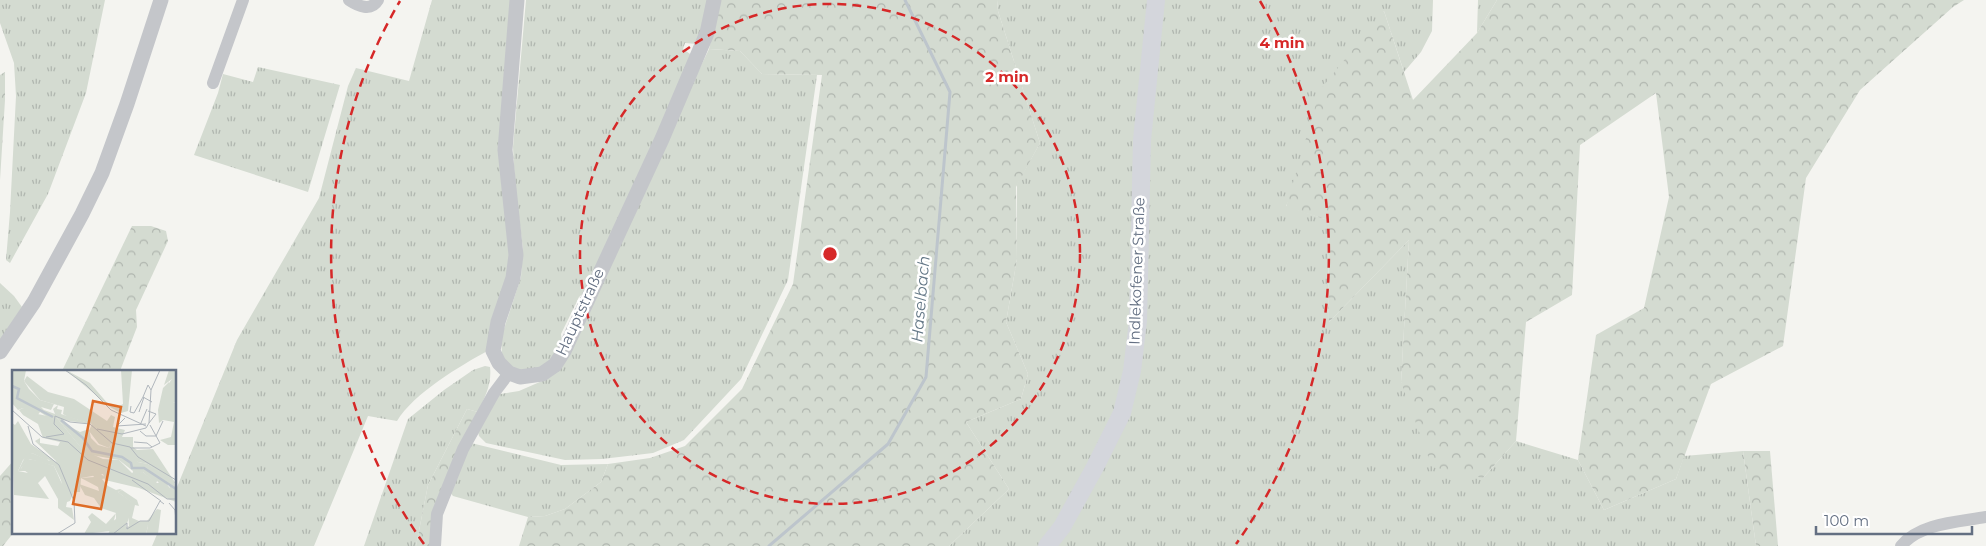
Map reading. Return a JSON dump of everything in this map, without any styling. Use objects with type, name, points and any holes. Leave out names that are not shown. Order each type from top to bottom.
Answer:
[{"type":"main road","name":"Indlekofener Straße","points":[[1047,546],[1062,527],[1122,413],[1132,371],[1138,321],[1142,140],[1156,0]]},
{"type":"street","points":[[0,352],[34,302],[102,173],[161,0]]},
{"type":"street","points":[[213,83],[242,0]]},
{"type":"street","points":[[349,0],[361,7],[376,4],[378,0]]},
{"type":"street","points":[[435,546],[437,514],[463,449],[494,393],[509,373],[500,363],[494,351],[498,322],[513,278],[516,255],[505,150],[517,0]]},
{"type":"street","name":"Hauptstraße","points":[[509,373],[520,377],[542,374],[555,365],[564,351],[662,139],[707,33],[714,0]]},
{"type":"street","points":[[1901,546],[1906,540],[1926,529],[1986,517]]},
{"type":"green space","points":[[0,0],[105,0],[86,93],[48,194],[10,263],[6,260],[16,96],[14,63],[0,23]]},
{"type":"green space","points":[[432,0],[512,0],[510,260],[489,350],[426,390],[414,400],[397,421],[368,416],[314,546],[152,546],[157,534],[176,534],[176,490],[237,340],[319,198],[348,86],[356,68],[409,81]]},
{"type":"green space","points":[[526,0],[709,0],[697,44],[685,43],[683,49],[693,56],[587,290],[579,297],[561,334],[562,343],[551,363],[529,373],[509,366],[502,354],[501,338],[521,277],[523,249],[515,186],[513,147]]},
{"type":"green space","points":[[721,0],[997,0],[998,11],[1040,143],[1016,187],[1017,259],[1006,322],[1028,374],[1021,399],[966,422],[1009,489],[949,546],[519,546],[528,517],[545,516],[565,509],[601,482],[608,464],[650,458],[685,446],[742,389],[793,284],[822,75],[762,74],[740,51],[709,49]]},
{"type":"green space","points":[[997,0],[1433,0],[1432,31],[1421,52],[1404,72],[1384,11],[1286,206],[1328,220],[1329,322],[1409,240],[1401,382],[1483,478],[1516,441],[1578,460],[1604,510],[1676,479],[1684,456],[1743,451],[1756,546],[949,546],[1009,489],[966,422],[1021,399],[1028,374],[1006,322],[1017,259],[1017,184],[1040,143],[998,11]]},
{"type":"green space","points":[[1478,0],[1497,0],[1477,33]]},
{"type":"green space","points":[[1497,0],[1964,0],[1953,7],[1860,90],[1806,178],[1783,346],[1711,384],[1676,479],[1604,510],[1578,460],[1596,335],[1644,308],[1669,197],[1656,93],[1580,145],[1572,295],[1526,322],[1516,441],[1483,478],[1432,467],[1401,382],[1409,240],[1329,322],[1328,220],[1286,207],[1320,90],[1384,11],[1413,100],[1477,33]]},
{"type":"green space","points":[[709,49],[740,51],[762,74],[817,75],[788,280],[741,379],[684,440],[653,453],[602,459],[565,460],[486,443],[479,436],[477,428],[500,394],[519,391],[542,381],[666,139]]},
{"type":"green space","points":[[258,67],[340,85],[308,192],[194,155],[218,93],[223,74],[253,82]]},
{"type":"green space","points":[[5,72],[5,100],[0,180],[0,75]]},
{"type":"green space","points":[[132,226],[151,226],[166,231],[168,241],[136,310],[137,327],[120,370],[62,370]]},
{"type":"green space","points":[[0,283],[14,296],[22,307],[0,341]]},
{"type":"green space","points":[[485,366],[490,367],[490,373],[489,385],[485,396],[478,412],[467,409],[428,485],[416,546],[364,546],[408,419],[473,370]]},
{"type":"green space","points":[[467,409],[478,412],[430,546],[416,546],[428,485]]},
{"type":"green space","points":[[471,443],[561,465],[608,464],[601,482],[565,509],[545,516],[528,517],[453,496],[449,491]]},
{"type":"green space","points":[[1743,451],[1770,451],[1778,546],[1756,546]]},
{"type":"green space","points":[[12,462],[12,534],[3,546],[0,546],[0,476]]},
{"type":"waterway","name":"Haselbach","points":[[769,546],[888,444],[926,377],[950,92],[905,0]]}]
